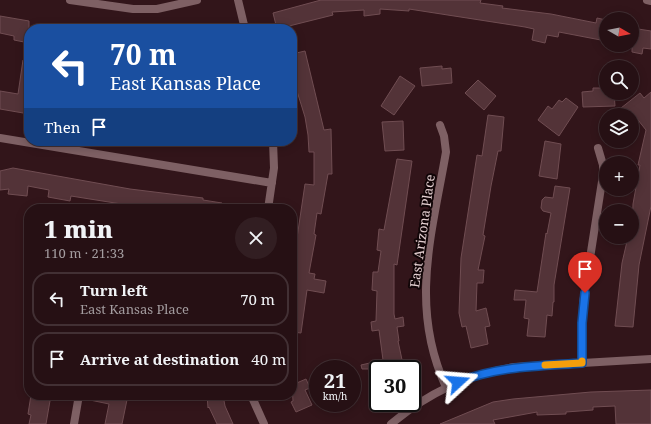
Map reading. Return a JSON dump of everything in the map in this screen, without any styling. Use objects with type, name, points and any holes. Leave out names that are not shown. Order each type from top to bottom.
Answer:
[{"type":"street","points":[[70,0],[133,9],[157,9],[197,0]]},
{"type":"street","points":[[238,0],[244,24]]},
{"type":"street","points":[[646,0],[651,1]]},
{"type":"street","name":"East Arizona Place","points":[[440,126],[444,136],[446,152],[426,267],[425,289],[428,334],[446,387]]},
{"type":"street","points":[[0,138],[24,142]]},
{"type":"street","points":[[48,146],[272,183]]},
{"type":"street","points":[[269,204],[274,168],[273,146]]},
{"type":"street","points":[[582,363],[583,303],[603,175],[603,165],[598,148]]},
{"type":"street","points":[[391,424],[420,402],[446,387],[492,371],[514,367],[651,359]]},
{"type":"street","points":[[74,424],[78,400]]},
{"type":"street","points":[[253,400],[264,424]]},
{"type":"building","points":[[321,0],[481,0],[480,3],[503,6],[502,8],[551,14],[596,23],[597,18],[599,18],[599,40],[559,32],[558,37],[547,35],[545,43],[532,40],[534,29],[409,9],[409,11],[380,9],[380,14],[364,16],[364,10],[332,12],[333,15],[297,24],[276,24],[273,13]]},
{"type":"building","points":[[0,16],[29,21],[29,24],[24,24],[24,42],[14,40],[14,36],[0,33]]},
{"type":"building","points":[[639,29],[651,31],[651,49],[643,48],[642,54],[632,52],[639,52]]},
{"type":"building","points":[[305,51],[324,130],[331,129],[332,174],[328,174],[321,214],[317,213],[314,234],[316,235],[309,273],[315,274],[314,279],[326,281],[324,293],[307,290],[301,333],[297,333],[297,238],[305,184],[314,185],[314,152],[309,152],[305,117],[297,91],[297,53]]},
{"type":"building","points":[[23,60],[24,113],[0,109],[0,91],[18,94]]},
{"type":"building","points":[[442,66],[442,69],[451,68],[452,83],[422,86],[420,68]]},
{"type":"building","points":[[400,76],[415,86],[394,115],[381,106]]},
{"type":"building","points":[[478,80],[496,96],[484,110],[465,93]]},
{"type":"building","points":[[593,88],[599,88],[599,100],[615,100],[615,106],[583,107],[582,92],[593,91]]},
{"type":"building","points":[[651,92],[651,206],[639,265],[633,327],[615,326],[622,263],[626,244],[639,244],[639,204],[633,204],[634,196],[639,196],[639,161],[646,130],[639,121],[639,108],[621,108],[631,100],[639,100],[640,93],[644,98]]},
{"type":"building","points":[[566,98],[578,107],[559,136],[538,120],[548,106],[552,109],[559,100],[562,102]]},
{"type":"building","points":[[488,115],[504,117],[501,151],[498,151],[491,186],[483,235],[485,236],[478,270],[484,270],[483,283],[477,283],[476,311],[486,308],[490,326],[485,327],[488,344],[471,348],[466,326],[462,327],[459,313],[461,258],[477,155],[482,156]]},
{"type":"building","points":[[403,121],[404,150],[385,151],[382,122]]},
{"type":"building","points":[[545,141],[561,144],[557,179],[539,176]]},
{"type":"building","points":[[397,159],[412,161],[397,265],[394,264],[394,314],[395,319],[403,317],[404,326],[397,327],[402,360],[383,360],[379,330],[372,331],[371,322],[376,321],[377,291],[372,290],[373,272],[378,272],[381,251],[377,250],[379,229],[384,230]]},
{"type":"building","points":[[13,168],[130,189],[203,198],[203,200],[222,204],[121,204],[71,196],[70,201],[48,197],[49,190],[28,186],[27,196],[8,194],[9,189],[0,190],[0,171]]},
{"type":"building","points":[[555,186],[570,188],[554,285],[552,316],[547,315],[545,337],[527,336],[529,319],[524,318],[526,300],[514,300],[515,290],[537,292],[546,233],[547,234],[551,213],[543,211],[541,208],[542,200],[545,197],[553,198]]},
{"type":"building","points":[[369,363],[369,369],[362,369],[361,365]]},
{"type":"building","points":[[306,379],[309,386],[309,388],[305,390],[309,399],[309,406],[296,412],[291,402],[293,400],[297,400],[297,383]]},
{"type":"building","points":[[651,390],[651,424],[616,424],[615,406],[593,407],[593,410],[566,412],[566,414],[537,415],[537,412],[493,420],[495,424],[440,424],[493,402],[591,392]]},
{"type":"building","points":[[30,400],[50,400],[46,424],[29,424],[31,415],[28,414]]},
{"type":"building","points":[[90,400],[127,400],[122,424],[105,424],[109,404]]},
{"type":"building","points":[[207,400],[224,400],[233,424],[217,424],[209,407],[208,408]]},
{"type":"slow traffic","points":[[545,365],[582,363],[582,361]]},
{"type":"route","points":[[458,382],[492,371],[514,367],[582,363],[581,343],[585,293]]}]
